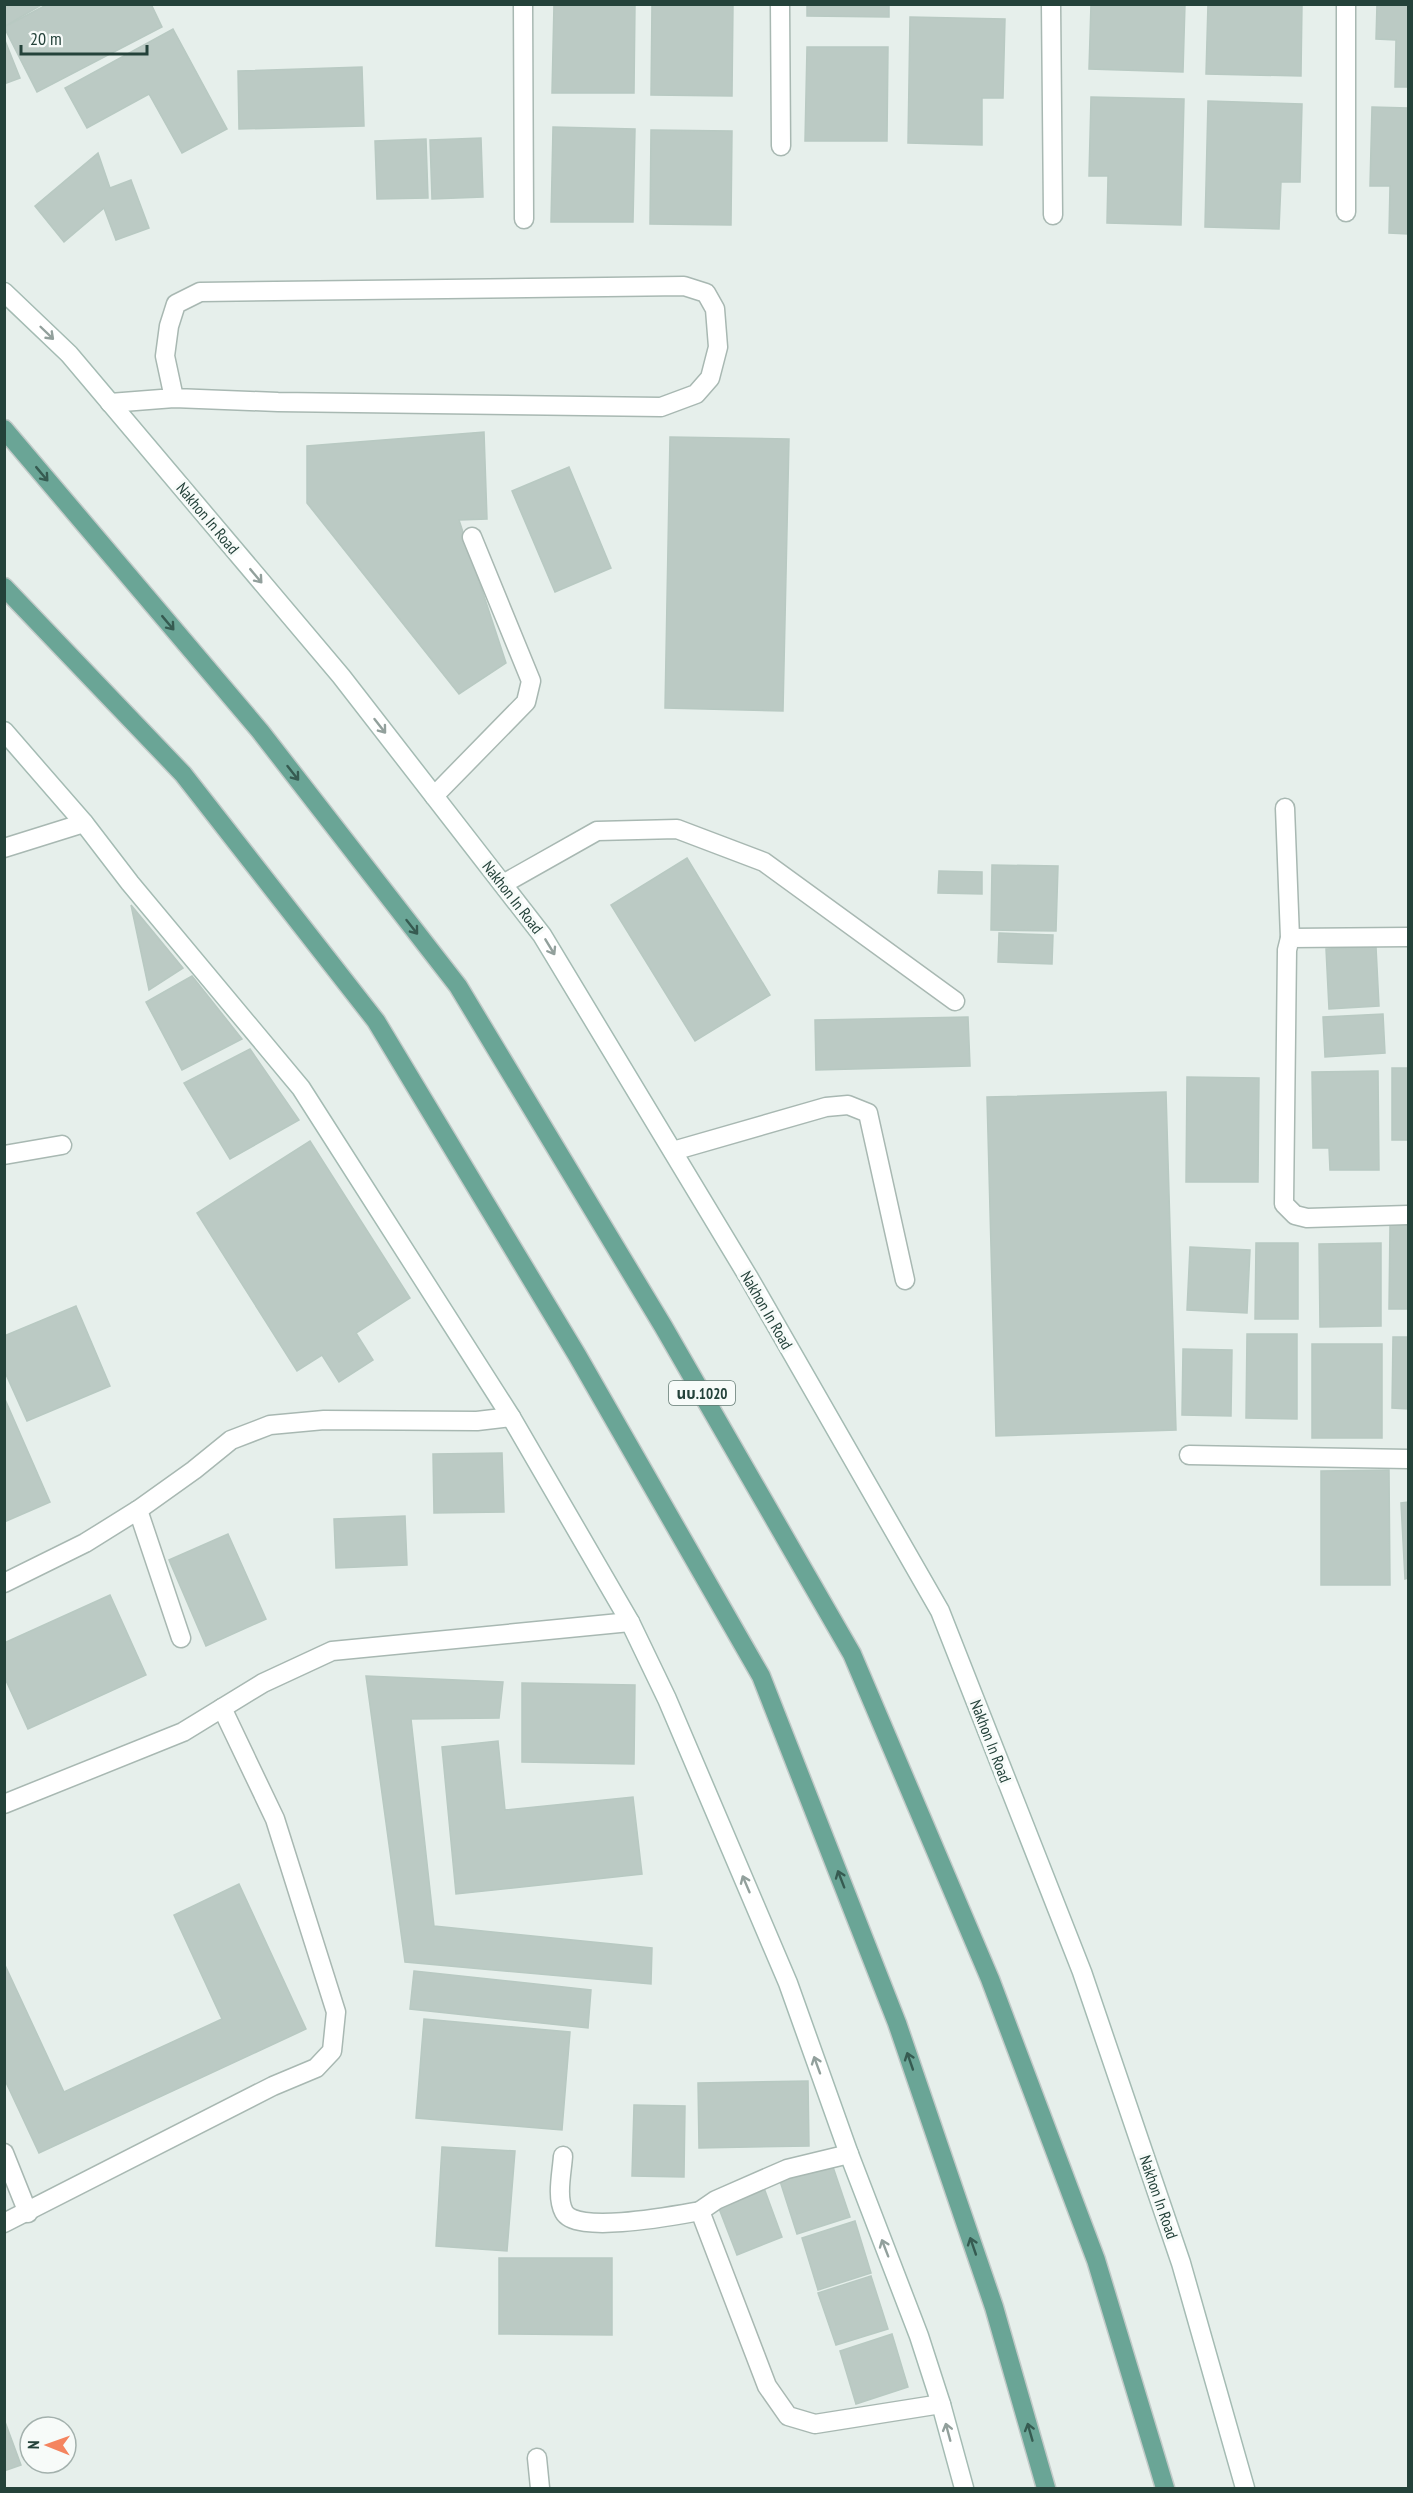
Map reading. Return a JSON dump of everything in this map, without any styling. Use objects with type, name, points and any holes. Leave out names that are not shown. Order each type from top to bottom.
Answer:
[{"type":"main road","points":[[523,4],[524,219]]},
{"type":"main road","points":[[780,4],[781,146]]},
{"type":"main road","points":[[1051,4],[1053,215]]},
{"type":"main road","points":[[1346,4],[1346,212]]},
{"type":"main road","points":[[110,403],[174,398],[301,403],[661,407],[696,394],[710,378],[718,347],[715,309],[706,292],[684,286],[200,292],[176,304],[169,326],[165,356],[174,398]]},
{"type":"main road","name":"Nakhon In Road","points":[[4,292],[69,354],[341,676],[542,935],[754,1288],[940,1611],[1082,1972],[1181,2263],[1245,2488]]},
{"type":"main road","name":"นบ.1020","points":[[4,429],[260,731],[458,986],[663,1326],[852,1654],[998,2000],[1096,2260],[1166,2488]]},
{"type":"main road","points":[[434,796],[526,702],[531,681],[472,537]]},
{"type":"main road","points":[[4,587],[183,774],[376,1021],[571,1345],[761,1676],[897,2023],[994,2307],[1046,2488]]},
{"type":"main road","points":[[4,731],[84,823],[130,883],[301,1088],[511,1417],[630,1622],[667,1700],[788,1983],[849,2154],[919,2336],[964,2488]]},
{"type":"main road","points":[[1285,808],[1290,938],[1287,950],[1284,1204],[1295,1215],[1307,1218],[1408,1215]]},
{"type":"main road","points":[[4,848],[84,823]]},
{"type":"main road","points":[[503,884],[597,831],[677,829],[764,862],[956,1001]]},
{"type":"main road","points":[[1290,938],[1408,937]]},
{"type":"main road","points":[[673,1151],[826,1107],[848,1105],[868,1113],[905,1280]]},
{"type":"main road","points":[[4,1155],[62,1145]]},
{"type":"main road","points":[[4,1583],[85,1543],[138,1510],[231,1440],[270,1425],[324,1420],[477,1421],[511,1417]]},
{"type":"main road","points":[[1189,1455],[1408,1459]]},
{"type":"main road","points":[[138,1510],[181,1638]]},
{"type":"main road","points":[[4,1804],[183,1732],[263,1683],[332,1651],[630,1622]]},
{"type":"main road","points":[[4,2223],[273,2086],[316,2068],[332,2051],[336,2012],[275,1819],[222,1708]]},
{"type":"main road","points":[[4,2153],[28,2212]]},
{"type":"main road","points":[[563,2156],[561,2204],[565,2214],[573,2220],[630,2223],[700,2211],[716,2200],[787,2169],[849,2154]]},
{"type":"main road","points":[[700,2211],[767,2386],[788,2416],[815,2424],[941,2404]]},
{"type":"main road","points":[[537,2458],[540,2488]]},
{"type":"building","points":[[4,4],[43,4],[4,27]]},
{"type":"building","points":[[48,4],[151,4],[162,27],[37,92],[4,27]]},
{"type":"building","points":[[554,4],[635,4],[634,93],[552,93]]},
{"type":"building","points":[[652,4],[733,4],[732,96],[651,95]]},
{"type":"building","points":[[807,4],[889,4],[889,17],[807,16]]},
{"type":"building","points":[[1091,4],[1185,4],[1183,72],[1089,69]]},
{"type":"building","points":[[1208,4],[1302,4],[1301,76],[1206,74]]},
{"type":"building","points":[[1377,4],[1408,4],[1408,87],[1395,87],[1396,40],[1376,39]]},
{"type":"building","points":[[910,17],[1005,19],[1003,98],[982,98],[982,145],[908,143]]},
{"type":"building","points":[[173,29],[227,129],[182,153],[149,94],[87,128],[65,88]]},
{"type":"building","points":[[4,38],[20,78],[4,84]]},
{"type":"building","points":[[807,47],[888,47],[887,141],[805,141]]},
{"type":"building","points":[[362,67],[364,126],[239,129],[238,71]]},
{"type":"building","points":[[1091,97],[1184,99],[1181,225],[1107,223],[1108,176],[1089,176]]},
{"type":"building","points":[[1208,101],[1302,104],[1300,182],[1281,182],[1279,229],[1205,227]]},
{"type":"building","points":[[1372,107],[1408,108],[1408,234],[1389,233],[1390,186],[1370,186]]},
{"type":"building","points":[[553,127],[635,129],[633,222],[551,222]]},
{"type":"building","points":[[651,130],[732,131],[731,225],[650,224]]},
{"type":"building","points":[[481,138],[483,197],[432,199],[430,140]]},
{"type":"building","points":[[426,139],[428,198],[377,199],[375,141]]},
{"type":"building","points":[[98,153],[110,188],[131,180],[149,228],[116,240],[104,208],[64,242],[35,206]]},
{"type":"building","points":[[484,432],[487,519],[459,520],[506,663],[459,694],[307,503],[307,446]]},
{"type":"building","points":[[670,437],[789,439],[783,711],[665,708]]},
{"type":"building","points":[[569,467],[611,568],[555,592],[512,491]]},
{"type":"building","points":[[687,858],[770,995],[695,1041],[611,905]]},
{"type":"building","points":[[992,865],[1058,866],[1056,931],[991,930]]},
{"type":"building","points":[[939,871],[982,872],[982,894],[938,893]]},
{"type":"building","points":[[131,905],[183,968],[149,990]]},
{"type":"building","points":[[999,933],[1053,935],[1052,964],[998,962]]},
{"type":"building","points":[[1376,947],[1379,1006],[1329,1009],[1326,949]]},
{"type":"building","points":[[192,976],[242,1039],[182,1070],[146,1002]]},
{"type":"building","points":[[1383,1014],[1385,1053],[1325,1057],[1323,1017]]},
{"type":"building","points":[[968,1017],[970,1066],[816,1070],[815,1020]]},
{"type":"building","points":[[250,1049],[299,1120],[230,1159],[184,1083]]},
{"type":"building","points":[[1392,1068],[1408,1068],[1408,1140],[1392,1140]]},
{"type":"building","points":[[1378,1071],[1379,1170],[1330,1170],[1329,1148],[1313,1148],[1312,1072]]},
{"type":"building","points":[[1187,1077],[1259,1078],[1258,1182],[1186,1182]]},
{"type":"building","points":[[1166,1092],[1176,1430],[996,1436],[987,1097]]},
{"type":"building","points":[[310,1141],[410,1298],[356,1333],[373,1360],[339,1382],[322,1355],[297,1371],[197,1213]]},
{"type":"building","points":[[1390,1225],[1408,1225],[1408,1309],[1389,1309]]},
{"type":"building","points":[[1256,1243],[1298,1243],[1298,1319],[1255,1319]]},
{"type":"building","points":[[1381,1243],[1381,1326],[1320,1327],[1319,1244]]},
{"type":"building","points":[[1190,1247],[1250,1250],[1247,1313],[1187,1310]]},
{"type":"building","points":[[76,1306],[110,1386],[27,1421],[4,1370],[4,1336]]},
{"type":"building","points":[[1247,1334],[1297,1334],[1297,1419],[1246,1418]]},
{"type":"building","points":[[1393,1337],[1408,1337],[1408,1409],[1392,1408]]},
{"type":"building","points":[[1312,1344],[1382,1344],[1382,1438],[1312,1438]]},
{"type":"building","points":[[1183,1349],[1232,1350],[1231,1416],[1182,1415]]},
{"type":"building","points":[[4,1397],[50,1502],[4,1522]]},
{"type":"building","points":[[502,1453],[504,1512],[434,1513],[433,1454]]},
{"type":"building","points":[[1389,1470],[1390,1585],[1321,1585],[1321,1471]]},
{"type":"building","points":[[1408,1502],[1408,1578],[1405,1579],[1401,1503]]},
{"type":"building","points":[[405,1516],[407,1565],[336,1568],[334,1519]]},
{"type":"building","points":[[228,1534],[266,1619],[206,1646],[169,1560]]},
{"type":"building","points":[[110,1595],[146,1675],[28,1729],[4,1676],[4,1643]]},
{"type":"building","points":[[366,1676],[503,1682],[499,1718],[411,1719],[434,1926],[652,1948],[651,1984],[405,1962]]},
{"type":"building","points":[[522,1683],[635,1685],[634,1764],[522,1762]]},
{"type":"building","points":[[498,1741],[505,1810],[633,1797],[642,1874],[456,1894],[442,1747]]},
{"type":"building","points":[[239,1884],[306,2029],[39,2153],[4,2078],[4,1963],[64,2092],[222,2019],[174,1915]]},
{"type":"building","points":[[414,1971],[591,1990],[588,2028],[410,2009]]},
{"type":"building","points":[[424,2019],[570,2032],[562,2130],[416,2118]]},
{"type":"building","points":[[808,2081],[809,2146],[699,2148],[698,2083]]},
{"type":"building","points":[[634,2105],[685,2106],[684,2177],[632,2176]]},
{"type":"building","points":[[442,2147],[515,2151],[507,2251],[436,2246]]},
{"type":"building","points":[[832,2164],[850,2217],[797,2234],[780,2181]]},
{"type":"building","points":[[764,2188],[782,2237],[737,2255],[718,2206]]},
{"type":"building","points":[[855,2221],[871,2273],[818,2290],[802,2238]]},
{"type":"building","points":[[499,2258],[612,2258],[612,2335],[499,2334]]},
{"type":"building","points":[[871,2276],[888,2329],[836,2345],[818,2293]]},
{"type":"building","points":[[892,2334],[908,2387],[856,2404],[840,2351]]},
{"type":"building","points":[[4,2419],[18,2457],[18,2466],[4,2471]]}]
